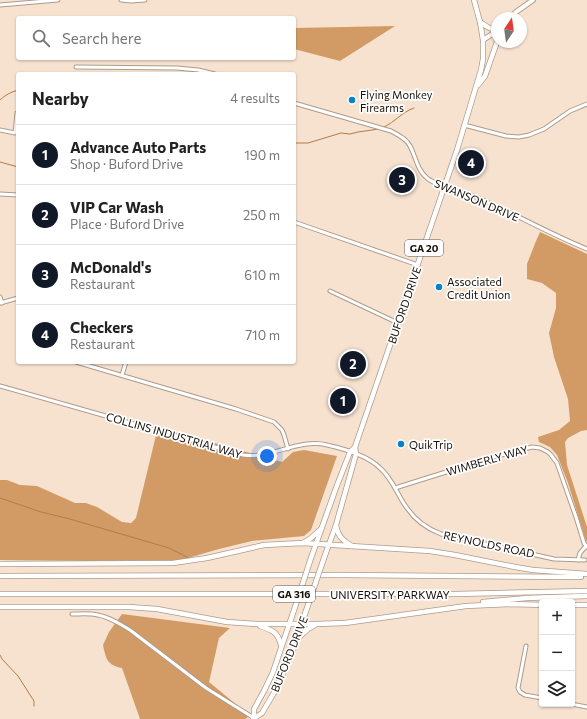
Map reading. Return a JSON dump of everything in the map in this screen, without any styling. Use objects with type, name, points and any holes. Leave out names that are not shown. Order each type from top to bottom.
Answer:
[{"type":"highway","name":"BUFORD DRIVE","points":[[254,719],[254,709],[273,672],[316,544],[350,452],[355,447],[445,186],[476,88],[483,59],[483,40],[474,0]]},
{"type":"highway","points":[[480,22],[491,28]]},
{"type":"highway","points":[[476,88],[485,76],[495,48]]},
{"type":"highway","name":"BUFORD DRIVE","points":[[254,719],[262,713],[273,694],[296,641],[336,525],[356,454],[355,447]]},
{"type":"highway","points":[[336,525],[337,532],[344,542],[355,547]]},
{"type":"highway","points":[[303,543],[322,528]]},
{"type":"highway","points":[[0,564],[173,563],[207,558],[259,546],[303,543],[443,553],[515,568],[587,575]]},
{"type":"highway","name":"UNIVERSITY PARKWAY","points":[[0,576],[587,575]]},
{"type":"highway","name":"UNIVERSITY PARKWAY","points":[[0,594],[440,594],[587,592]]},
{"type":"highway","points":[[0,607],[136,607],[226,622],[256,624],[316,624],[345,623],[466,606],[488,601],[587,596]]},
{"type":"highway","points":[[466,606],[512,604],[539,605]]},
{"type":"highway","points":[[575,605],[587,605]]},
{"type":"highway","points":[[256,624],[270,629],[276,634],[280,639],[281,647]]},
{"type":"highway","points":[[296,641],[304,632],[316,624]]},
{"type":"main road","points":[[516,12],[533,0]]},
{"type":"main road","points":[[483,40],[491,34]]},
{"type":"street","points":[[0,6],[58,0]]},
{"type":"street","points":[[121,0],[145,0]]},
{"type":"street","points":[[76,67],[177,68],[206,72]]},
{"type":"street","points":[[464,125],[514,138],[529,135],[544,129],[570,111],[587,104]]},
{"type":"street","name":"SWANSON DRIVE","points":[[296,105],[391,131],[410,145],[420,171],[427,179],[477,198],[587,249]]},
{"type":"street","points":[[0,130],[15,133],[16,123]]},
{"type":"street","points":[[0,194],[16,195]]},
{"type":"street","points":[[296,223],[418,265]]},
{"type":"street","points":[[330,291],[398,323]]},
{"type":"street","points":[[0,297],[1,303],[16,299]]},
{"type":"street","points":[[83,364],[236,409],[274,422],[282,430],[288,449]]},
{"type":"street","points":[[122,375],[125,364]]},
{"type":"street","name":"COLLINS INDUSTRIAL WAY","points":[[0,386],[243,455],[258,456],[306,444],[316,443],[356,454]]},
{"type":"street","name":"WIMBERLY WAY","points":[[395,488],[494,457],[532,447],[540,448],[551,455],[557,464],[586,547]]},
{"type":"street","name":"REYNOLDS ROAD","points":[[356,454],[380,467],[388,476],[407,509],[428,528],[441,534],[554,559],[585,560]]},
{"type":"street","points":[[578,560],[580,553],[586,547]]},
{"type":"street","points":[[72,614],[96,614],[117,622],[130,630],[206,688],[254,719]]},
{"type":"street","points":[[526,646],[518,688],[520,692],[525,695],[539,697]]},
{"type":"street","points":[[575,705],[587,707]]},
{"type":"shaded area","points":[[395,26],[340,61],[296,50],[296,28]]},
{"type":"shaded area","points":[[540,232],[587,254],[587,430],[581,431],[568,438],[565,442],[567,465],[587,527],[587,541],[557,455],[550,447],[539,442],[538,437],[559,430],[570,421],[568,399],[554,357],[549,333],[556,308],[556,293],[542,283],[527,279],[527,264]]},
{"type":"shaded area","points":[[158,427],[282,462],[293,452],[304,450],[337,456],[311,530],[304,536],[252,541],[181,560],[0,560],[0,480],[7,480],[20,485],[37,486],[75,503],[86,503],[97,507],[122,522],[131,523],[136,518]]},
{"type":"shaded area","points":[[122,614],[230,628],[219,638],[209,682],[249,715],[246,719],[140,719],[122,668],[113,665],[108,661],[103,645],[109,632]]},
{"type":"waterway","points":[[0,100],[8,94],[16,91]]},
{"type":"waterway","points":[[384,127],[414,108]]},
{"type":"waterway","points":[[296,143],[308,143],[341,133],[350,134],[379,129]]},
{"type":"waterway","points":[[0,162],[16,166]]},
{"type":"waterway","points":[[0,498],[41,512],[169,548],[191,559]]},
{"type":"waterway","points":[[0,655],[18,676],[34,701],[34,706]]},
{"type":"place","name":"Flying Monkey Firearms","points":[[352,100]]},
{"type":"place","name":"Checkers","points":[[471,163]]},
{"type":"place","name":"McDonald's","points":[[402,180]]},
{"type":"place","name":"Associated Credit Union","points":[[439,287]]},
{"type":"place","name":"VIP Car Wash","points":[[353,364]]},
{"type":"place","name":"Advance Auto Parts","points":[[343,401]]},
{"type":"place","name":"QuikTrip","points":[[401,444]]}]
